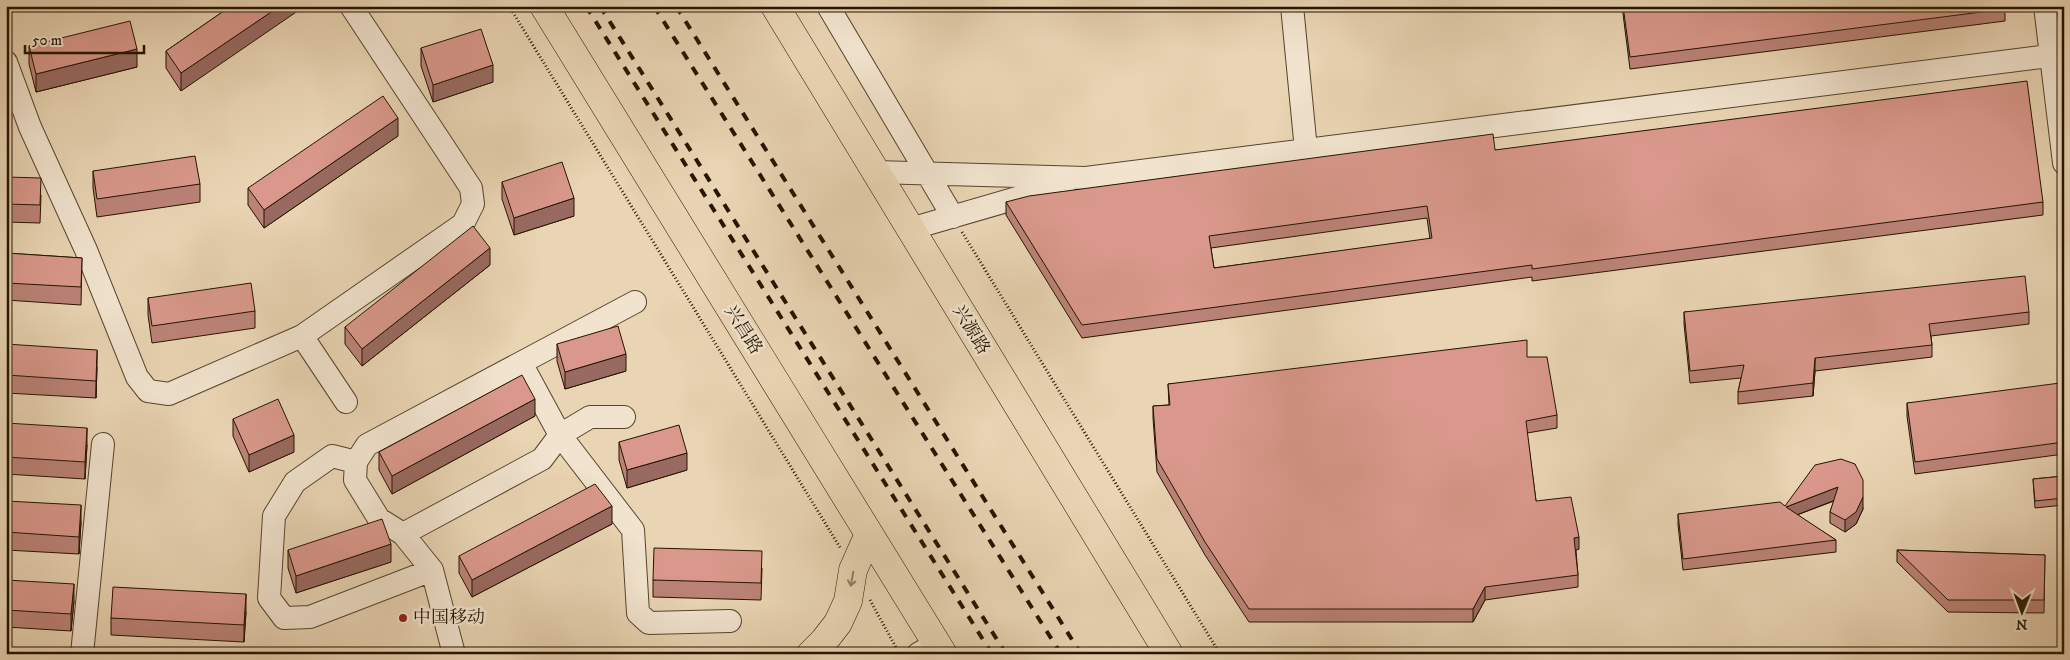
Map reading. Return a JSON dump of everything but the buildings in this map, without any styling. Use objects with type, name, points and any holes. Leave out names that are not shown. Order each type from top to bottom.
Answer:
[{"type":"main road","name":"兴昌路","points":[[544,6],[869,534],[933,650]]},
{"type":"main road","name":"兴源路","points":[[774,6],[1169,654]]},
{"type":"main road","points":[[811,654],[838,623],[848,601],[853,570],[869,534]]},
{"type":"street","points":[[6,62],[30,127],[86,250],[137,377],[148,391],[169,394],[302,336],[463,224],[473,204],[471,188],[351,6]]},
{"type":"street","points":[[828,6],[953,216]]},
{"type":"street","points":[[1292,6],[1306,150]]},
{"type":"street","points":[[2045,6],[2058,55],[2064,163]]},
{"type":"street","points":[[910,229],[1086,178],[2058,55]]},
{"type":"street","points":[[875,172],[1086,178]]},
{"type":"street","points":[[454,654],[432,570],[403,534],[379,518],[355,480],[356,462],[367,445],[635,302]]},
{"type":"street","points":[[302,336],[346,402]]},
{"type":"street","points":[[521,363],[560,435],[633,530],[638,613],[649,623],[730,621]]},
{"type":"street","points":[[403,534],[542,459],[560,435],[590,417],[624,417]]},
{"type":"street","points":[[82,654],[103,444]]},
{"type":"street","points":[[356,462],[332,456],[295,482],[274,516],[269,598],[284,618],[310,617],[432,570]]},
{"type":"path","points":[[509,6],[824,520],[900,654]]},
{"type":"path","points":[[953,216],[1220,654]]},
{"type":"railway","points":[[586,6],[992,654]]},
{"type":"railway","points":[[600,6],[1006,654]]},
{"type":"railway","points":[[654,6],[1061,654]]},
{"type":"railway","points":[[676,6],[1081,654]]},
{"type":"place","name":"中国移动","points":[[403,618]]}]
